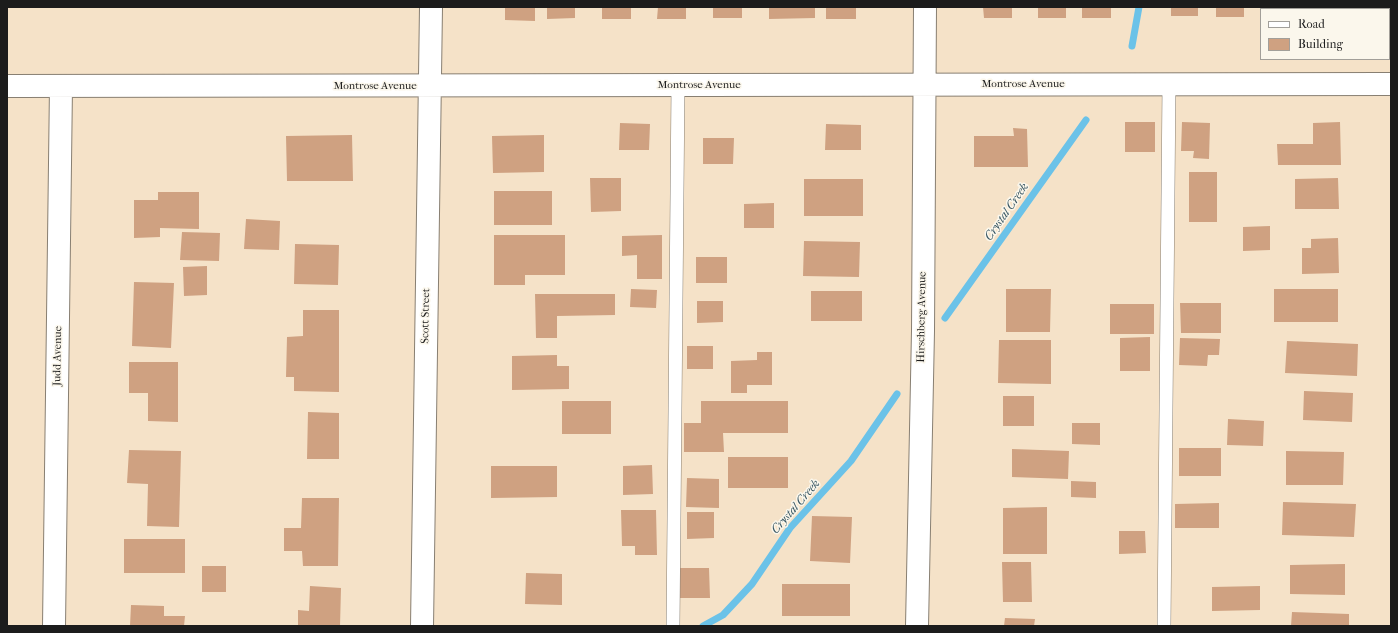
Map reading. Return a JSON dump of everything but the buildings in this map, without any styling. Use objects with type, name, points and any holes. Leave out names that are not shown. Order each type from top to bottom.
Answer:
[{"type":"street","name":"Scott Street","points":[[422,626],[431,7]]},
{"type":"street","name":"Hirschberg Avenue","points":[[917,626],[923,331],[925,7]]},
{"type":"street","name":"Montrose Avenue","points":[[7,86],[1391,84]]},
{"type":"street","name":"Judd Avenue","points":[[54,626],[61,86]]},
{"type":"lane","points":[[1164,626],[1169,84]]},
{"type":"lane","points":[[673,626],[672,599],[678,85]]},
{"type":"waterway","name":"Crystal Creek","points":[[1132,46],[1139,7]]},
{"type":"waterway","name":"Crystal Creek","points":[[945,318],[1086,120]]},
{"type":"waterway","name":"Crystal Creek","points":[[703,626],[723,615],[752,584],[790,528],[851,461],[897,394]]}]
